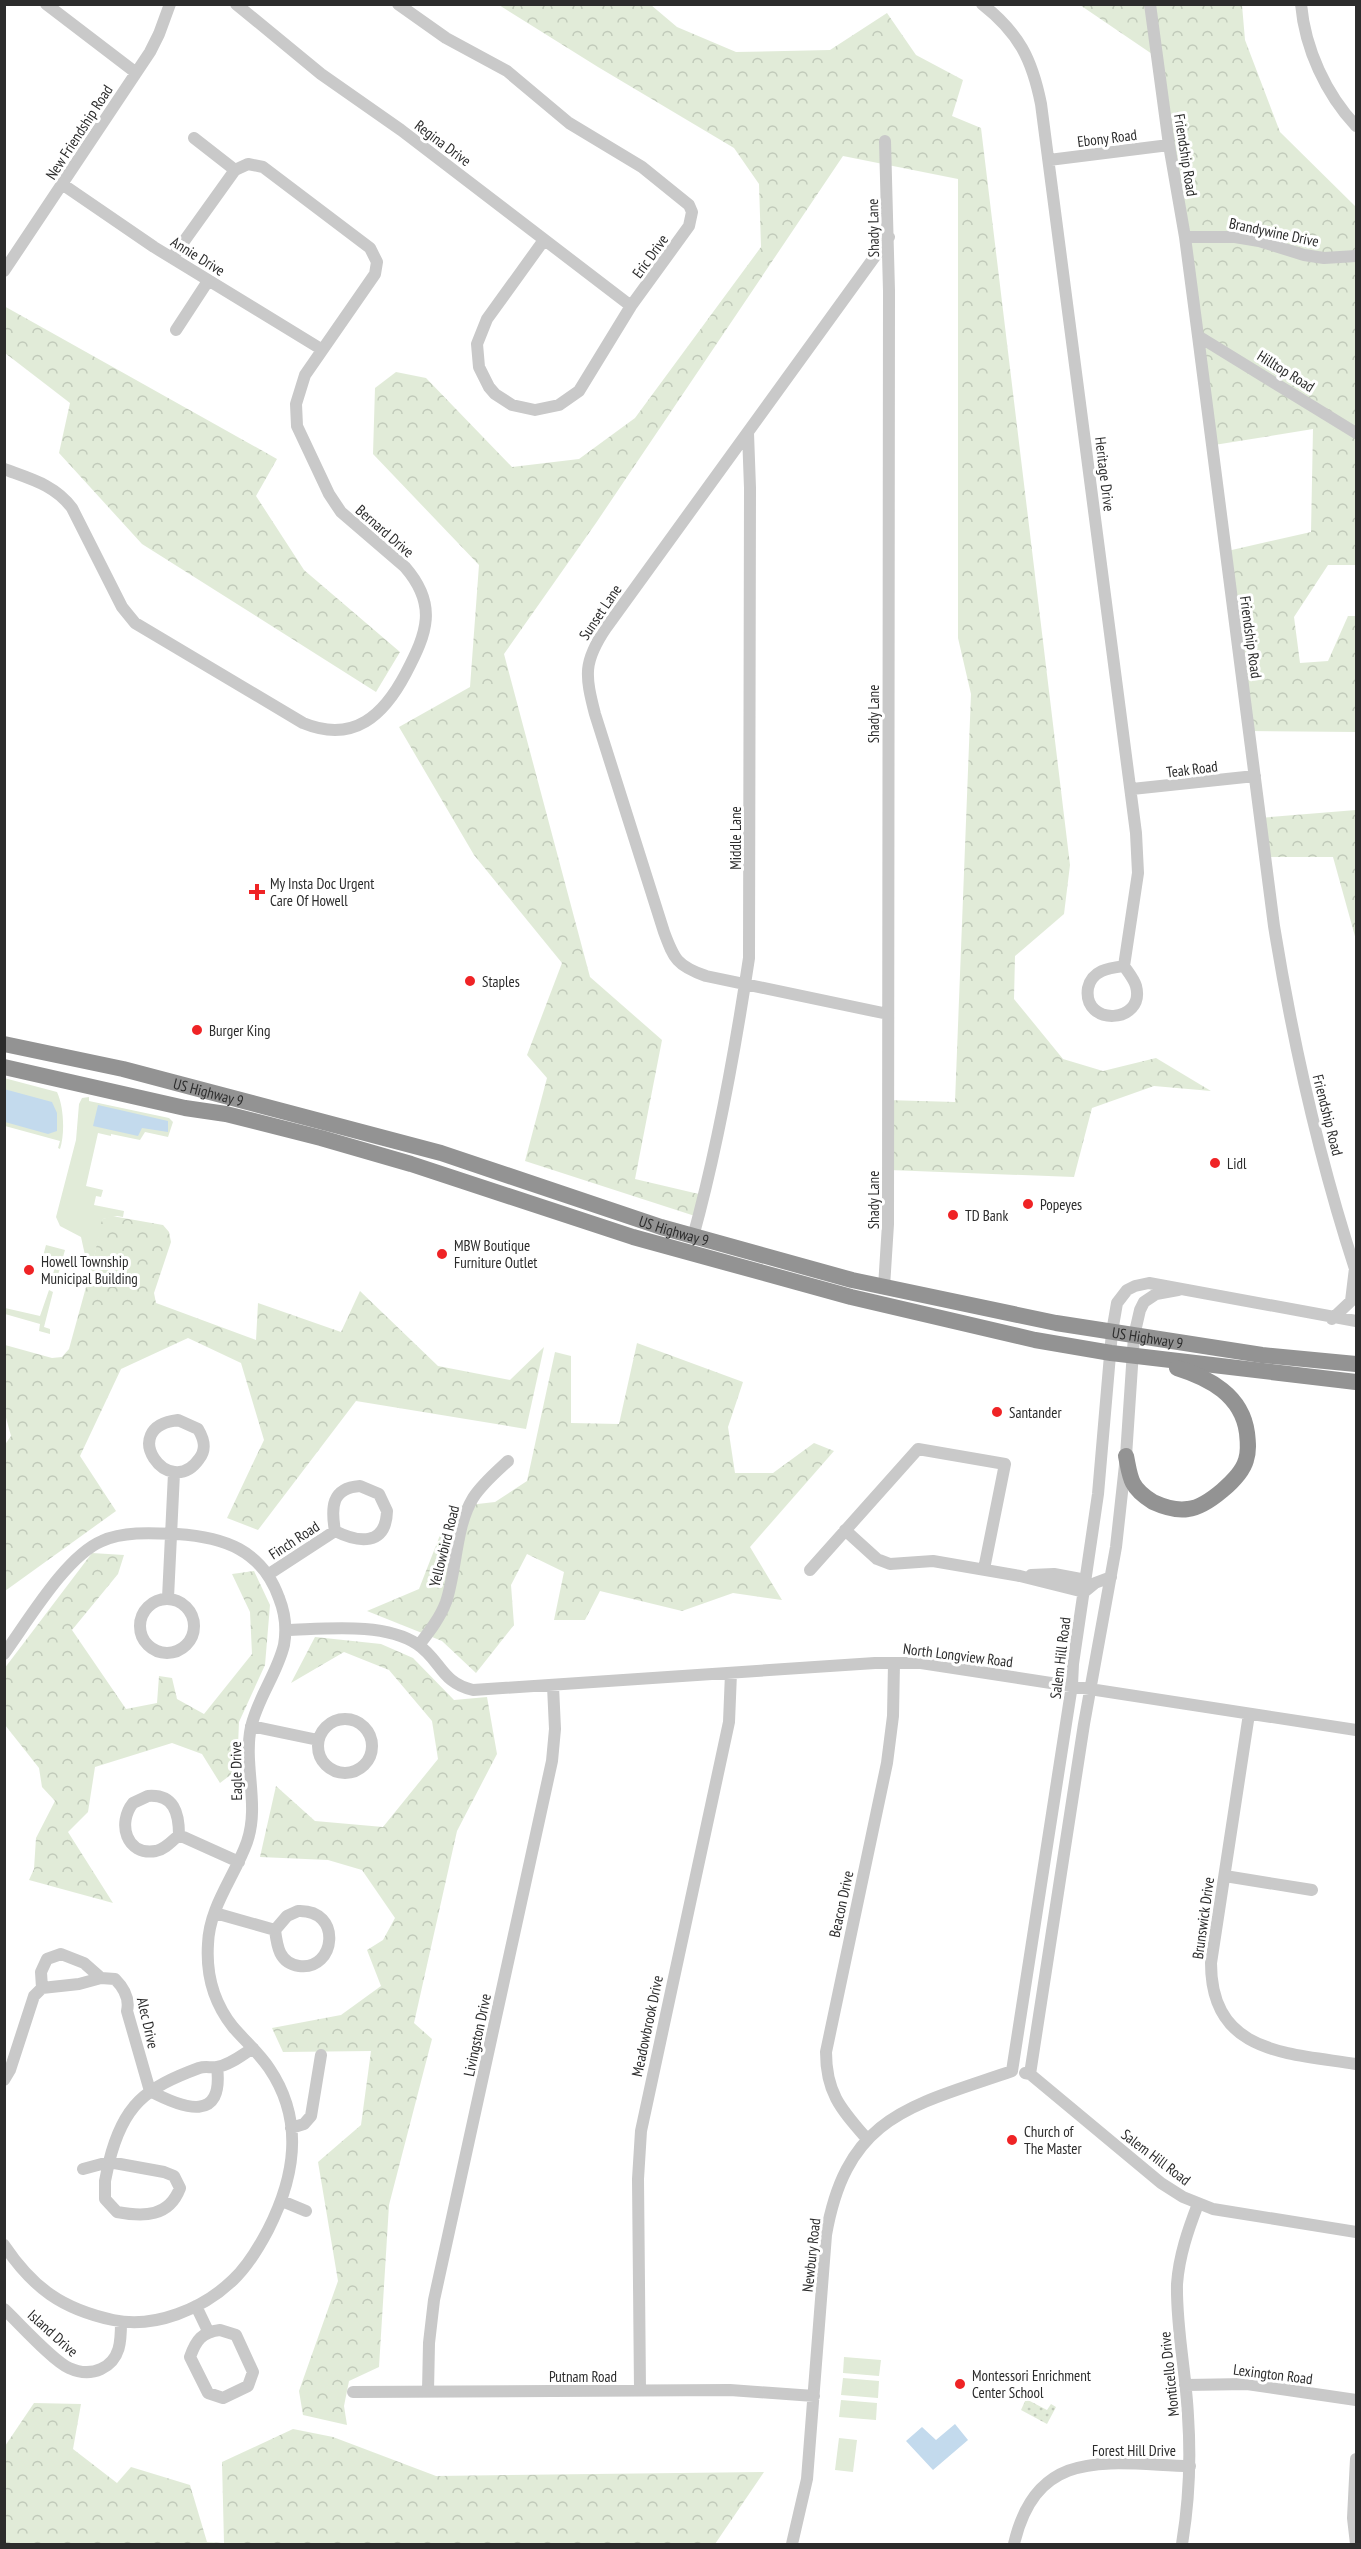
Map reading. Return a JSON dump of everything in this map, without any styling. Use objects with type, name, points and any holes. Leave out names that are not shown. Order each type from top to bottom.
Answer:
[{"type":"highway","name":"US Highway 9","points":[[10,1044],[123,1069],[441,1153],[693,1237],[884,1287],[1046,1322],[1262,1355],[1356,1364]]},
{"type":"highway","name":"US Highway 9","points":[[4,1067],[272,1125],[411,1164],[633,1237],[752,1271],[851,1297],[1035,1340],[1141,1358],[1356,1382]]},
{"type":"highway","points":[[1126,1456],[1133,1482],[1146,1498],[1162,1507],[1179,1510],[1191,1509],[1207,1501],[1237,1477],[1246,1463],[1248,1444],[1246,1428],[1238,1407],[1228,1394],[1205,1379],[1141,1358]]},
{"type":"street","points":[[46,4],[135,72]]},
{"type":"street","name":"New Friendship Road","points":[[4,271],[159,34],[170,4]]},
{"type":"street","name":"Regina Drive","points":[[236,4],[321,74],[401,130],[631,306]]},
{"type":"street","points":[[250,15],[258,4]]},
{"type":"street","name":"Eric Drive","points":[[398,4],[438,33],[507,71],[569,123],[642,167],[689,205],[692,212],[689,226],[631,306],[587,382],[570,399],[559,405],[535,410],[524,409],[503,401],[489,387],[479,367],[477,355],[480,332],[487,318],[544,240]]},
{"type":"street","name":"Heritage Drive","points":[[982,4],[1013,34],[1033,68],[1041,104],[1132,789],[1137,873],[1124,966]]},
{"type":"street","name":"Friendship Road","points":[[1150,4],[1168,145],[1185,237],[1271,905],[1285,994],[1310,1109],[1356,1270],[1351,1301],[1332,1318]]},
{"type":"street","points":[[1301,4],[1304,25],[1316,63],[1335,99],[1356,126]]},
{"type":"street","points":[[172,258],[235,170],[194,138]]},
{"type":"street","name":"Shady Lane","points":[[884,1287],[888,1224],[888,237],[885,141]]},
{"type":"street","name":"Ebony Road","points":[[1049,160],[1168,145]]},
{"type":"street","name":"Bernard Drive","points":[[4,469],[48,486],[66,500],[77,517],[122,607],[135,623],[303,723],[334,730],[356,726],[380,712],[399,686],[424,637],[426,607],[421,589],[405,567],[337,507],[300,434],[296,417],[298,389],[305,375],[375,274],[376,258],[370,248],[263,167],[248,164],[235,170]]},
{"type":"street","name":"Annie Drive","points":[[62,184],[208,281],[321,349]]},
{"type":"street","name":"Sunset Lane","points":[[888,237],[606,628],[591,653],[587,668],[588,688],[595,714],[664,932],[675,958],[689,970],[888,1014]]},
{"type":"street","name":"Brandywine Drive","points":[[1185,237],[1235,237],[1324,258],[1356,256]]},
{"type":"street","points":[[176,330],[208,281]]},
{"type":"street","name":"Hilltop Road","points":[[1198,336],[1356,434]]},
{"type":"street","name":"Middle Lane","points":[[693,1237],[703,1199],[749,958],[748,433]]},
{"type":"street","name":"Teak Road","points":[[1132,789],[1255,776]]},
{"type":"street","points":[[1124,966],[1135,983],[1136,998],[1133,1006],[1122,1015],[1105,1016],[1093,1008],[1089,1000],[1089,984],[1094,976],[1105,969],[1124,966]]},
{"type":"street","name":"Salem Hill Road","points":[[1012,2071],[1072,1685],[1073,1664],[1098,1494],[1112,1332],[1117,1303],[1127,1290],[1149,1283],[1356,1321]]},
{"type":"street","name":"Salem Hill Road","points":[[1182,1289],[1156,1294],[1144,1302],[1134,1336],[1141,1358],[1111,1577],[1091,1688],[1030,2074],[1161,2183],[1198,2204],[1241,2214],[1356,2232]]},
{"type":"street","points":[[178,1420],[198,1429],[204,1443],[203,1452],[194,1466],[174,1473],[155,1463],[148,1440],[155,1429],[178,1420]]},
{"type":"street","points":[[810,1570],[918,1449],[1005,1464],[984,1569]]},
{"type":"street","name":"Yellowbird Road","points":[[419,1645],[433,1626],[446,1601],[466,1515],[472,1500],[486,1482],[508,1461]]},
{"type":"street","points":[[168,1598],[174,1473]]},
{"type":"street","name":"Finch Road","points":[[360,1486],[379,1494],[387,1511],[385,1524],[378,1534],[364,1540],[355,1540],[335,1531],[332,1513],[335,1500],[340,1492],[346,1488],[360,1486]]},
{"type":"street","points":[[845,1530],[877,1558],[890,1564],[933,1561],[1085,1586],[1111,1577]]},
{"type":"street","name":"Finch Road","points":[[269,1574],[335,1531]]},
{"type":"street","name":"Eagle Drive","points":[[4,1654],[68,1567],[85,1551],[111,1537],[171,1534],[222,1540],[245,1552],[269,1574],[284,1612],[286,1630],[277,1666],[260,1697],[251,1726],[248,1754],[252,1815],[249,1839],[215,1913],[208,1941],[207,1964],[211,1985],[227,2019],[270,2068],[279,2085],[287,2105],[291,2128],[291,2170],[282,2201],[249,2263],[228,2285],[196,2306],[161,2318],[121,2322],[75,2309],[48,2294],[24,2272],[4,2245]]},
{"type":"street","points":[[168,1598],[186,1608],[191,1615],[194,1629],[188,1646],[169,1653],[158,1652],[144,1642],[139,1632],[139,1623],[146,1607],[153,1602],[168,1598]]},
{"type":"street","points":[[286,1630],[378,1630],[397,1634],[419,1645]]},
{"type":"street","name":"North Longview Road","points":[[419,1645],[448,1679],[473,1690],[894,1663],[921,1664],[1072,1685],[1356,1730]]},
{"type":"street","name":"Beacon Drive","points":[[867,2139],[840,2109],[833,2096],[827,2075],[826,2052],[887,1763],[893,1716],[894,1663]]},
{"type":"street","name":"Meadowbrook Drive","points":[[640,2390],[638,2179],[641,2131],[729,1722],[731,1673]]},
{"type":"street","name":"Livingston Drive","points":[[428,2391],[429,2343],[434,2300],[552,1761],[555,1729],[553,1686]]},
{"type":"street","name":"Brunswick Drive","points":[[1249,1714],[1211,1963],[1214,1995],[1224,2016],[1247,2040],[1266,2049],[1356,2064]]},
{"type":"street","points":[[353,1719],[364,1726],[369,1733],[371,1752],[368,1760],[357,1771],[341,1774],[333,1771],[322,1760],[318,1740],[327,1726],[334,1721],[353,1719]]},
{"type":"street","points":[[251,1726],[318,1740]]},
{"type":"street","points":[[162,1797],[175,1808],[179,1816],[179,1835],[164,1848],[156,1851],[139,1848],[127,1835],[124,1824],[126,1814],[133,1803],[140,1798],[162,1797]]},
{"type":"street","points":[[179,1835],[239,1862]]},
{"type":"street","points":[[1225,1876],[1312,1890]]},
{"type":"street","points":[[307,1911],[314,1913],[326,1923],[329,1941],[327,1950],[323,1957],[311,1965],[294,1965],[283,1958],[278,1950],[275,1930],[292,1913],[307,1911]]},
{"type":"street","points":[[215,1913],[275,1930]]},
{"type":"street","name":"Alec Drive","points":[[4,2080],[10,2070],[34,1996],[42,1988],[41,1972],[47,1959],[61,1954],[84,1963],[101,1978],[115,1979],[126,1994],[129,2003],[127,2011],[150,2091]]},
{"type":"street","points":[[42,1988],[79,1984],[101,1978]]},
{"type":"street","points":[[82,2169],[109,2162],[174,2176],[180,2188],[172,2205],[157,2214],[117,2212],[105,2199],[105,2181],[109,2162],[113,2144],[126,2114],[150,2091],[202,2067],[217,2067],[233,2061],[253,2048]]},
{"type":"street","points":[[291,2128],[304,2124],[311,2116],[321,2055]]},
{"type":"street","points":[[150,2091],[171,2102],[201,2108],[215,2098],[219,2083],[217,2067]]},
{"type":"street","points":[[1012,2071],[1030,2074]]},
{"type":"street","name":"Newbury Road","points":[[792,2544],[804,2500],[826,2235],[831,2205],[847,2166],[867,2139],[896,2116],[923,2101],[1012,2071]]},
{"type":"street","points":[[282,2201],[306,2211]]},
{"type":"street","name":"Monticello Drive","points":[[1182,2544],[1190,2466],[1178,2283],[1183,2248],[1198,2204]]},
{"type":"street","points":[[196,2306],[208,2331]]},
{"type":"street","name":"Island Drive","points":[[4,2308],[64,2365],[80,2372],[95,2371],[110,2363],[119,2348],[121,2322]]},
{"type":"street","points":[[220,2330],[236,2335],[253,2372],[248,2386],[223,2398],[208,2393],[190,2357],[197,2339],[208,2331],[220,2330]]},
{"type":"street","name":"Lexington Road","points":[[1185,2385],[1247,2384],[1356,2400]]},
{"type":"street","name":"Putnam Road","points":[[353,2392],[730,2390],[813,2396]]},
{"type":"street","points":[[1356,2459],[1353,2518],[1356,2544]]},
{"type":"street","name":"Forest Hill Drive","points":[[1014,2544],[1027,2506],[1042,2487],[1069,2469],[1090,2463],[1190,2466]]},
{"type":"green space","points":[[499,5],[651,5],[677,27],[736,52],[830,50],[887,13],[916,55],[963,80],[952,116],[981,128],[1070,865],[1064,914],[1015,956],[1014,999],[1063,1059],[1103,1071],[1156,1058],[1211,1091],[1154,1086],[1092,1108],[1074,1177],[889,1170],[886,1100],[955,1102],[971,694],[958,638],[958,179],[843,156],[596,523],[504,654],[590,977],[662,1040],[635,1179],[703,1195],[698,1217],[525,1161],[547,1078],[527,1055],[562,963],[474,855],[399,727],[470,687],[479,565],[373,454],[375,388],[396,372],[426,378],[512,467],[579,459],[635,418],[761,247],[759,184],[734,148]]},
{"type":"green space","points":[[1080,5],[1242,5],[1245,40],[1280,132],[1356,207],[1356,565],[1328,565],[1294,617],[1300,663],[1328,661],[1348,616],[1356,616],[1356,732],[1247,731],[1223,552],[1311,532],[1313,429],[1208,446],[1155,56]]},
{"type":"green space","points":[[4,306],[277,459],[256,496],[304,570],[400,652],[376,692],[142,544],[59,453],[70,403],[5,353]]},
{"type":"green space","points":[[1356,810],[1356,940],[1333,857],[1261,857],[1259,818]]},
{"type":"green space","points":[[4,1078],[57,1092],[63,1120],[60,1149],[58,1148],[60,1141],[5,1126]]},
{"type":"green space","points":[[89,1097],[89,1101],[169,1118],[173,1122],[168,1137],[145,1132],[140,1140],[98,1133],[86,1186],[103,1190],[101,1197],[96,1196],[94,1205],[124,1211],[123,1217],[103,1219],[94,1258],[85,1255],[81,1237],[60,1226],[56,1217],[76,1140],[79,1104],[82,1098]]},
{"type":"green space","points":[[112,1216],[163,1225],[169,1232],[171,1242],[154,1293],[156,1303],[256,1340],[258,1303],[341,1332],[360,1291],[438,1366],[510,1380],[544,1347],[526,1429],[356,1401],[258,1530],[227,1518],[264,1440],[241,1363],[188,1338],[121,1369],[80,1456],[116,1511],[5,1591],[4,1446],[11,1436],[5,1414],[5,1345],[52,1358],[62,1357],[69,1349],[94,1258],[101,1223],[103,1219]]},
{"type":"green space","points":[[46,1245],[65,1250],[55,1286],[51,1285],[56,1260],[43,1256]]},
{"type":"green space","points":[[49,1290],[53,1292],[44,1327],[50,1329],[50,1334],[39,1331],[40,1324],[5,1314],[5,1308],[40,1316]]},
{"type":"green space","points":[[637,1343],[743,1382],[728,1427],[735,1473],[773,1473],[814,1443],[834,1451],[750,1547],[782,1600],[733,1593],[682,1611],[600,1591],[585,1620],[554,1620],[564,1572],[527,1554],[511,1585],[514,1625],[476,1673],[442,1641],[367,1611],[419,1589],[451,1507],[495,1502],[527,1481],[555,1352],[571,1356],[571,1423],[619,1424]]},
{"type":"green space","points":[[92,1553],[124,1555],[118,1574],[72,1630],[126,1709],[157,1703],[159,1676],[172,1678],[177,1699],[204,1714],[252,1654],[250,1612],[232,1574],[254,1571],[270,1605],[265,1665],[239,1722],[237,1770],[220,1783],[202,1754],[172,1743],[95,1767],[88,1812],[68,1832],[113,1903],[29,1880],[34,1869],[36,1838],[55,1801],[42,1787],[39,1768],[5,1725],[4,1669]]},
{"type":"green space","points":[[315,1637],[381,1644],[413,1658],[454,1700],[487,1697],[497,1754],[457,1831],[414,2023],[432,2039],[389,2205],[379,2367],[349,2381],[344,2406],[347,2425],[303,2415],[299,2391],[338,2281],[318,2162],[361,2125],[371,2051],[283,2052],[272,2028],[341,2015],[381,1986],[367,1950],[383,1940],[395,1918],[362,1870],[328,1860],[260,1857],[276,1786],[315,1821],[383,1827],[438,1759],[432,1721],[389,1670],[344,1652],[291,1683]]},
{"type":"green space","points":[[844,2357],[881,2360],[879,2376],[843,2373]]},
{"type":"green space","points":[[843,2378],[879,2381],[878,2398],[841,2395]]},
{"type":"green space","points":[[1026,2399],[1047,2410],[1051,2404],[1056,2407],[1047,2424],[1021,2410]]},
{"type":"green space","points":[[841,2400],[877,2403],[876,2420],[839,2417]]},
{"type":"green space","points":[[34,2403],[81,2404],[73,2449],[117,2483],[131,2467],[190,2485],[207,2542],[224,2543],[222,2462],[293,2429],[333,2437],[436,2476],[764,2472],[715,2544],[5,2544],[5,2446]]},
{"type":"green space","points":[[839,2438],[857,2440],[853,2472],[835,2470]]},
{"type":"water","points":[[4,1089],[52,1102],[57,1113],[57,1131],[48,1134],[5,1122]]},
{"type":"water","points":[[98,1105],[168,1121],[168,1132],[142,1128],[138,1136],[93,1126]]},
{"type":"water","points":[[955,2424],[968,2440],[933,2470],[906,2441],[922,2427],[936,2440]]},
{"type":"place","name":"My Insta Doc Urgent Care Of Howell","points":[[257,892]]},
{"type":"place","name":"Staples","points":[[470,981]]},
{"type":"place","name":"Burger King","points":[[197,1030]]},
{"type":"place","name":"Lidl","points":[[1215,1163]]},
{"type":"place","name":"Popeyes","points":[[1028,1204]]},
{"type":"place","name":"TD Bank","points":[[953,1215]]},
{"type":"place","name":"MBW Boutique Furniture Outlet","points":[[442,1254]]},
{"type":"place","name":"Howell Township Municipal Building","points":[[29,1270]]},
{"type":"place","name":"Santander","points":[[997,1412]]},
{"type":"place","name":"Church of The Master","points":[[1012,2140]]},
{"type":"place","name":"Montessori Enrichment Center School","points":[[960,2384]]}]
